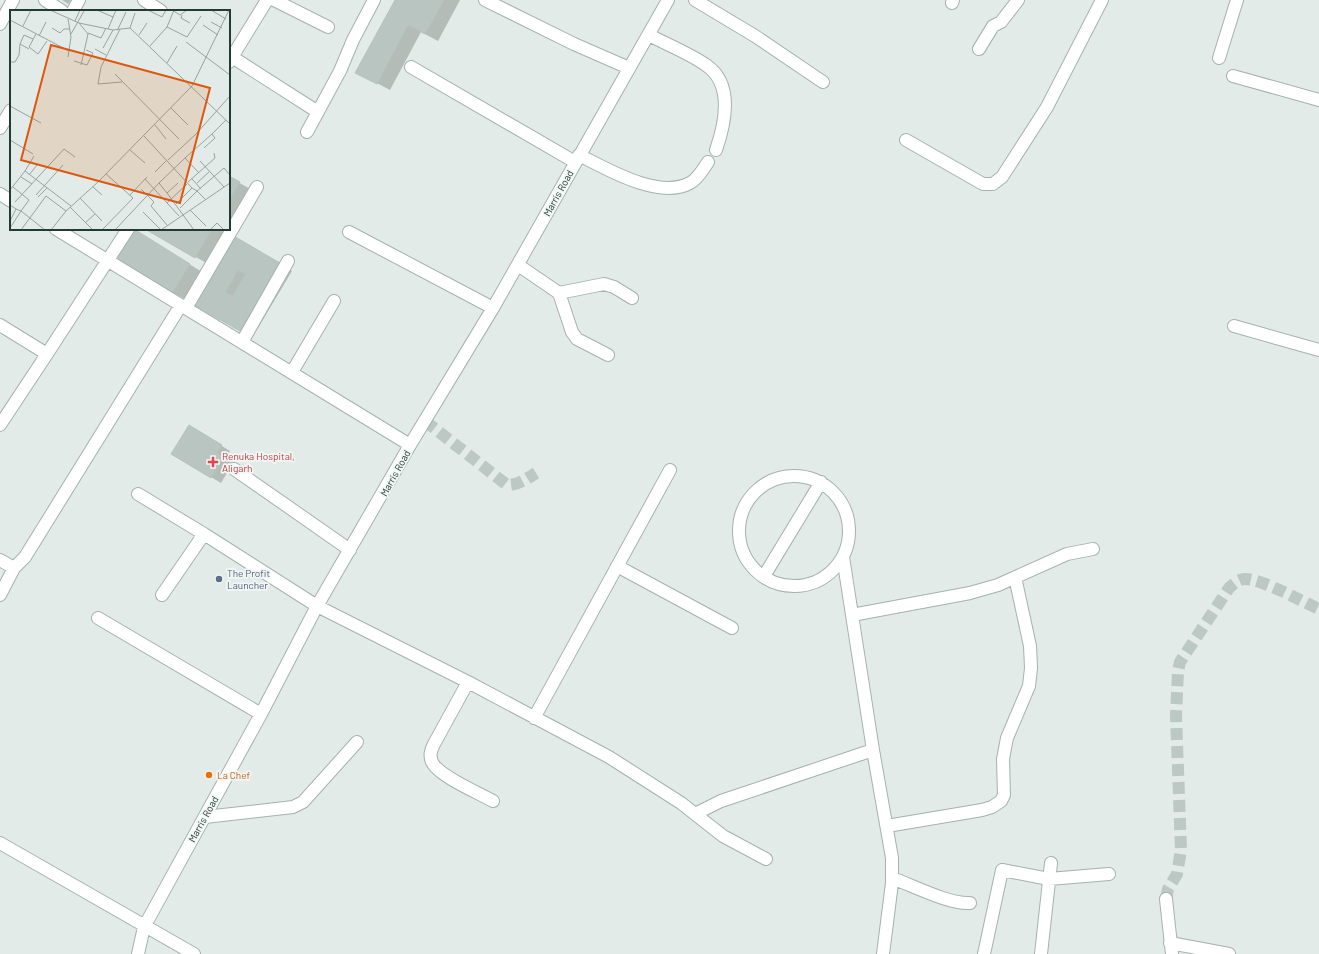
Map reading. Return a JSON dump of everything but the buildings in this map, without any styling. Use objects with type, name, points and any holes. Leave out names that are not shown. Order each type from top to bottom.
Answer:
[{"type":"street","points":[[0,24],[13,0]]},
{"type":"street","points":[[45,0],[60,10]]},
{"type":"street","points":[[74,10],[79,0]]},
{"type":"street","points":[[144,0],[159,10]]},
{"type":"street","points":[[266,0],[230,58],[318,112]]},
{"type":"street","points":[[274,0],[328,27]]},
{"type":"street","points":[[307,132],[340,71],[353,40],[374,0]]},
{"type":"street","points":[[485,0],[574,44],[629,68]]},
{"type":"street","name":"Marris Road","points":[[138,954],[144,927],[261,714],[317,606],[410,445],[518,265],[668,0]]},
{"type":"street","points":[[695,0],[755,36],[823,82]]},
{"type":"street","points":[[979,49],[993,26],[1001,22],[1018,0]]},
{"type":"street","points":[[906,140],[983,184],[993,184],[1002,177],[1047,107],[1102,0]]},
{"type":"street","points":[[1219,58],[1237,0]]},
{"type":"street","points":[[649,35],[707,65],[720,81],[724,91],[724,127],[716,150]]},
{"type":"street","points":[[412,67],[577,159],[649,186],[670,187],[690,183],[696,178],[708,162]]},
{"type":"street","points":[[1233,76],[1319,100]]},
{"type":"street","points":[[0,128],[10,112]]},
{"type":"street","points":[[0,595],[14,568],[29,551],[184,306],[256,187]]},
{"type":"street","points":[[0,194],[10,200]]},
{"type":"street","points":[[58,230],[410,445]]},
{"type":"street","points":[[0,424],[127,230]]},
{"type":"street","points":[[349,232],[493,308]]},
{"type":"street","points":[[242,342],[288,261]]},
{"type":"street","points":[[518,265],[559,294],[572,332],[577,339],[608,355]]},
{"type":"street","points":[[559,294],[604,284],[614,287],[632,298]]},
{"type":"street","points":[[292,372],[334,301]]},
{"type":"street","points":[[0,325],[47,354]]},
{"type":"street","points":[[1234,326],[1319,350]]},
{"type":"street","points":[[234,469],[350,550]]},
{"type":"street","points":[[534,718],[670,470]]},
{"type":"street","points":[[844,557],[829,574],[810,584],[788,586],[774,584],[751,566],[741,546],[739,525],[745,504],[759,488],[779,477],[800,475],[821,482],[838,496],[848,515],[850,537],[844,557],[873,750],[892,858],[892,878],[883,954]]},
{"type":"street","points":[[764,576],[821,482]]},
{"type":"street","points":[[138,494],[317,606],[468,682],[609,757],[680,803],[723,836],[766,859]]},
{"type":"street","points":[[162,595],[204,534]]},
{"type":"street","points":[[852,615],[970,593],[1015,577],[1067,554],[1093,549]]},
{"type":"street","points":[[0,560],[14,568]]},
{"type":"street","points":[[617,566],[732,628]]},
{"type":"street","points":[[886,826],[982,810],[992,807],[1001,801],[1004,796],[1003,759],[1007,738],[1029,686],[1031,668],[1030,646],[1015,577]]},
{"type":"street","points":[[98,618],[261,714]]},
{"type":"street","points":[[468,682],[434,744],[430,753],[431,761],[435,767],[447,775],[493,801]]},
{"type":"street","points":[[204,817],[293,807],[303,802],[357,742]]},
{"type":"street","points":[[695,814],[721,801],[873,750]]},
{"type":"street","points":[[0,843],[144,927],[194,954]]},
{"type":"street","points":[[1041,954],[1052,863]]},
{"type":"street","points":[[984,954],[1002,870],[1049,879],[1109,874]]},
{"type":"street","points":[[892,878],[939,896],[964,903],[970,903]]},
{"type":"street","points":[[1166,899],[1171,949],[1229,954]]},
{"type":"tunnel","points":[[425,421],[507,485],[519,483],[536,473]]},
{"type":"tunnel","points":[[1166,899],[1168,889],[1177,874],[1181,850],[1176,716],[1178,671],[1180,662],[1229,588],[1240,580],[1245,579],[1261,583],[1282,591],[1319,609]]},
{"type":"place","name":"Renuka Hospital, Aligarh","points":[[213,462]]},
{"type":"place","name":"The Profit Launcher","points":[[219,579]]},
{"type":"place","name":"La Chef","points":[[209,775]]}]
